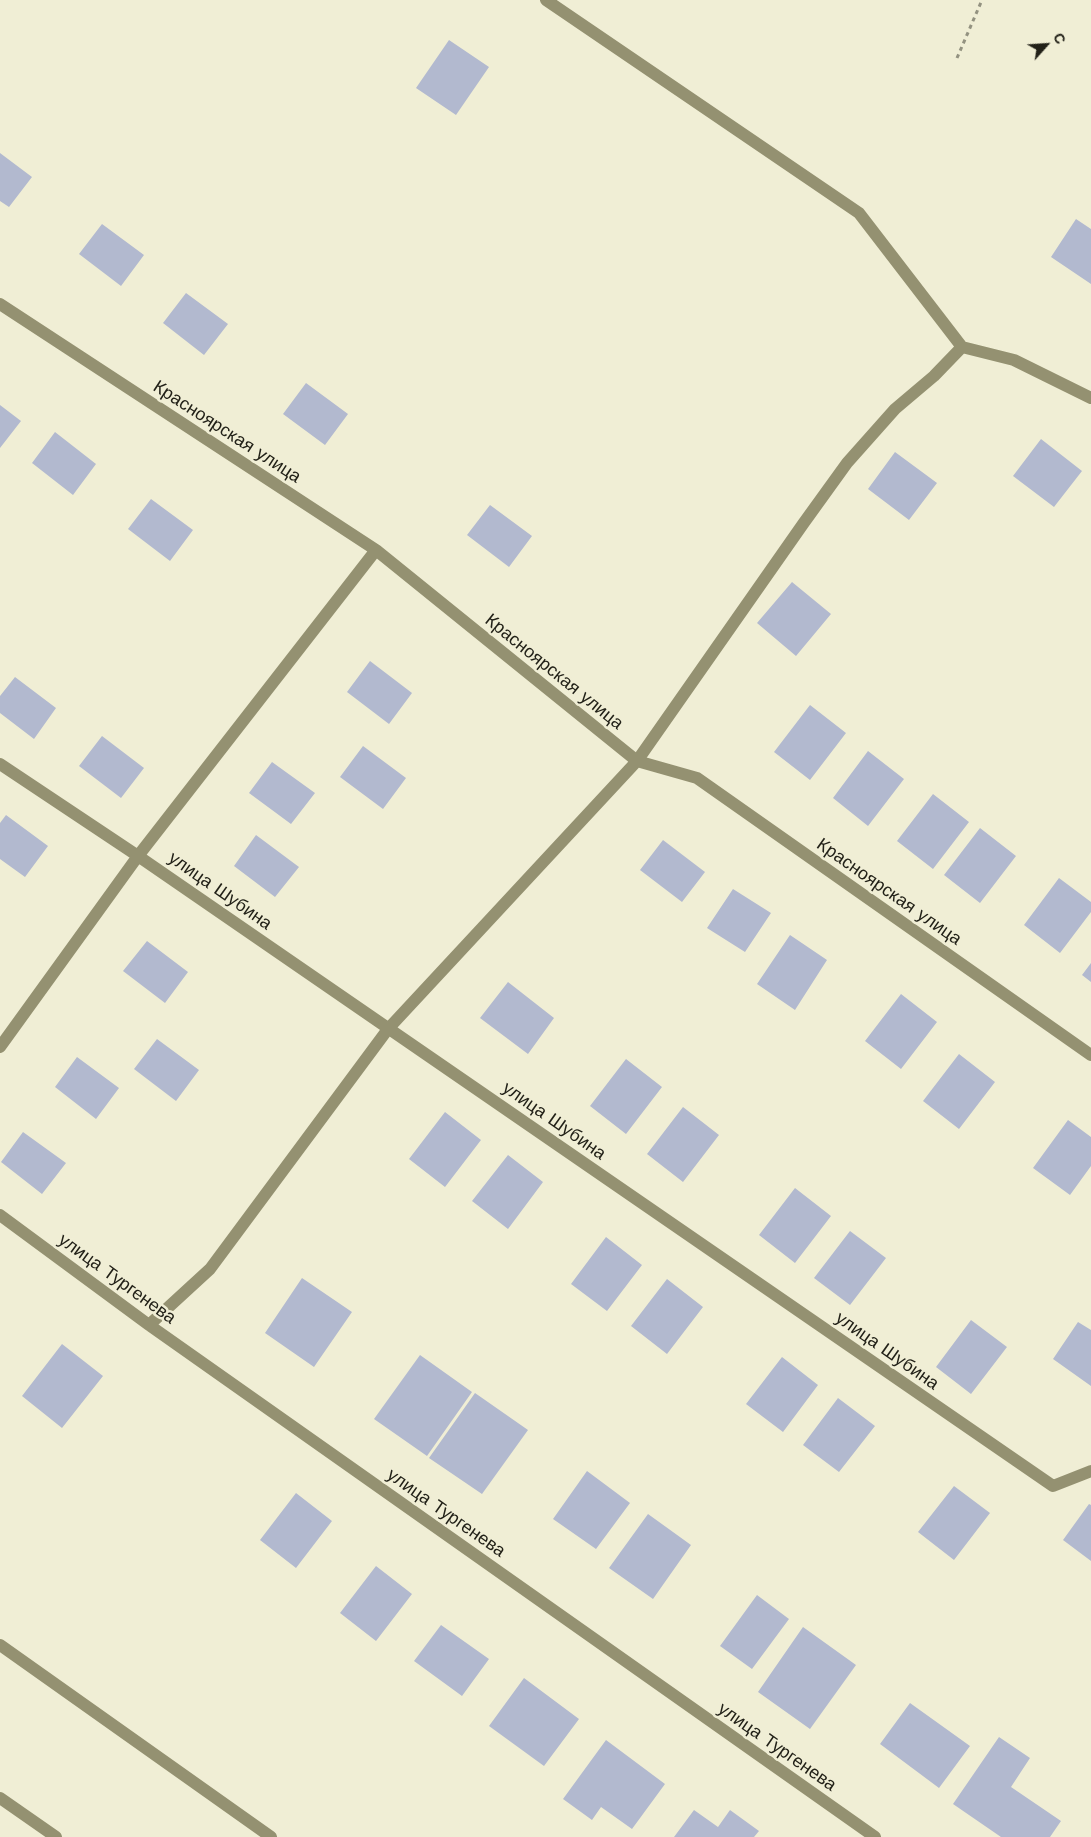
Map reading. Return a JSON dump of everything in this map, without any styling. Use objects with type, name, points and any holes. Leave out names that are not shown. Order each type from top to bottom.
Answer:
[{"type":"street","points":[[546,0],[859,213],[962,347],[1014,360],[1091,398]]},
{"type":"street","name":"Красноярская улица","points":[[0,304],[376,550],[637,761],[697,778],[1091,1055]]},
{"type":"street","points":[[150,1325],[210,1269],[388,1029],[637,761],[847,463],[896,409],[934,376],[962,347]]},
{"type":"street","points":[[0,1047],[138,856],[376,550]]},
{"type":"street","name":"улица Шубина","points":[[0,764],[138,856],[1052,1486],[1091,1471]]},
{"type":"street","name":"улица Тургенева","points":[[0,1215],[150,1325],[875,1837]]},
{"type":"street","points":[[0,1645],[271,1837]]},
{"type":"street","points":[[0,1798],[56,1837]]},
{"type":"path","points":[[957,58],[982,0]]},
{"type":"building","points":[[449,40],[489,67],[456,115],[416,88]]},
{"type":"building","points":[[0,153],[32,177],[9,207],[0,201]]},
{"type":"building","points":[[1076,219],[1091,229],[1091,284],[1051,257]]},
{"type":"building","points":[[102,224],[144,255],[121,286],[79,254]]},
{"type":"building","points":[[186,293],[228,324],[204,355],[163,323]]},
{"type":"building","points":[[306,383],[348,414],[325,445],[283,414]]},
{"type":"building","points":[[0,405],[21,421],[0,448]]},
{"type":"building","points":[[55,432],[96,464],[73,495],[32,463]]},
{"type":"building","points":[[1041,439],[1082,471],[1054,507],[1013,476]]},
{"type":"building","points":[[895,452],[937,483],[909,520],[868,489]]},
{"type":"building","points":[[151,499],[193,530],[170,561],[128,529]]},
{"type":"building","points":[[490,505],[532,536],[509,567],[467,535]]},
{"type":"building","points":[[792,582],[831,614],[796,656],[757,623]]},
{"type":"building","points":[[370,661],[412,693],[389,724],[347,692]]},
{"type":"building","points":[[15,677],[56,708],[34,739],[0,713],[0,696]]},
{"type":"building","points":[[810,705],[846,733],[810,780],[774,752]]},
{"type":"building","points":[[102,736],[144,768],[121,798],[79,766]]},
{"type":"building","points":[[363,746],[406,778],[383,809],[340,777]]},
{"type":"building","points":[[868,751],[904,779],[868,826],[833,798]]},
{"type":"building","points":[[272,762],[315,793],[291,824],[249,793]]},
{"type":"building","points":[[933,794],[969,822],[933,869],[897,841]]},
{"type":"building","points":[[6,815],[48,846],[25,877],[0,859],[0,823]]},
{"type":"building","points":[[980,828],[1016,856],[980,903],[944,875]]},
{"type":"building","points":[[256,835],[299,867],[275,897],[234,866]]},
{"type":"building","points":[[663,840],[705,872],[682,902],[640,870]]},
{"type":"building","points":[[1059,878],[1091,902],[1091,912],[1060,953],[1024,925]]},
{"type":"building","points":[[733,889],[771,913],[745,952],[707,928]]},
{"type":"building","points":[[790,935],[827,960],[795,1010],[757,984]]},
{"type":"building","points":[[147,941],[188,972],[165,1003],[123,971]]},
{"type":"building","points":[[1091,963],[1091,982],[1082,975]]},
{"type":"building","points":[[508,982],[554,1018],[528,1054],[480,1018]]},
{"type":"building","points":[[901,994],[937,1022],[901,1069],[865,1041]]},
{"type":"building","points":[[157,1039],[199,1070],[176,1101],[134,1069]]},
{"type":"building","points":[[959,1054],[995,1082],[959,1129],[923,1101]]},
{"type":"building","points":[[77,1057],[119,1088],[96,1119],[55,1087]]},
{"type":"building","points":[[626,1059],[662,1087],[626,1134],[590,1106]]},
{"type":"building","points":[[683,1107],[719,1135],[683,1182],[647,1154]]},
{"type":"building","points":[[445,1112],[481,1140],[445,1187],[409,1159]]},
{"type":"building","points":[[1068,1120],[1091,1137],[1091,1166],[1070,1195],[1033,1168]]},
{"type":"building","points":[[23,1132],[66,1163],[42,1194],[1,1162]]},
{"type":"building","points":[[508,1155],[543,1182],[508,1229],[472,1201]]},
{"type":"building","points":[[795,1188],[831,1216],[795,1263],[759,1235]]},
{"type":"building","points":[[850,1231],[886,1258],[850,1305],[814,1278]]},
{"type":"building","points":[[606,1237],[642,1265],[607,1311],[571,1284]]},
{"type":"building","points":[[302,1278],[352,1312],[314,1367],[265,1333]]},
{"type":"building","points":[[667,1279],[703,1307],[667,1354],[631,1326]]},
{"type":"building","points":[[971,1320],[1007,1347],[971,1394],[936,1367]]},
{"type":"building","points":[[1078,1322],[1091,1330],[1091,1386],[1053,1359]]},
{"type":"building","points":[[62,1344],[103,1376],[62,1428],[22,1396]]},
{"type":"building","points":[[420,1355],[472,1392],[427,1456],[374,1419]]},
{"type":"building","points":[[782,1357],[818,1385],[783,1432],[746,1404]]},
{"type":"building","points":[[475,1393],[528,1430],[482,1494],[429,1458]]},
{"type":"building","points":[[838,1398],[875,1426],[839,1472],[803,1445]]},
{"type":"building","points":[[587,1471],[630,1503],[596,1549],[553,1519]]},
{"type":"building","points":[[954,1486],[990,1513],[954,1560],[918,1532]]},
{"type":"building","points":[[296,1493],[332,1521],[296,1568],[260,1540]]},
{"type":"building","points":[[1089,1504],[1091,1505],[1091,1561],[1063,1540]]},
{"type":"building","points":[[648,1514],[691,1545],[653,1599],[609,1568]]},
{"type":"building","points":[[376,1566],[412,1594],[376,1641],[340,1613]]},
{"type":"building","points":[[757,1595],[789,1619],[752,1669],[720,1646]]},
{"type":"building","points":[[441,1625],[489,1659],[462,1696],[414,1661]]},
{"type":"building","points":[[803,1627],[856,1665],[810,1729],[758,1692]]},
{"type":"building","points":[[524,1678],[579,1719],[544,1766],[489,1726]]},
{"type":"building","points":[[910,1703],[970,1746],[939,1788],[880,1744]]},
{"type":"building","points":[[999,1737],[1030,1758],[1011,1787],[1061,1821],[1050,1837],[1001,1837],[953,1804]]},
{"type":"building","points":[[606,1740],[665,1784],[632,1829],[601,1807],[592,1820],[563,1799]]},
{"type":"building","points":[[694,1810],[718,1827],[730,1810],[759,1831],[754,1837],[674,1837]]}]
